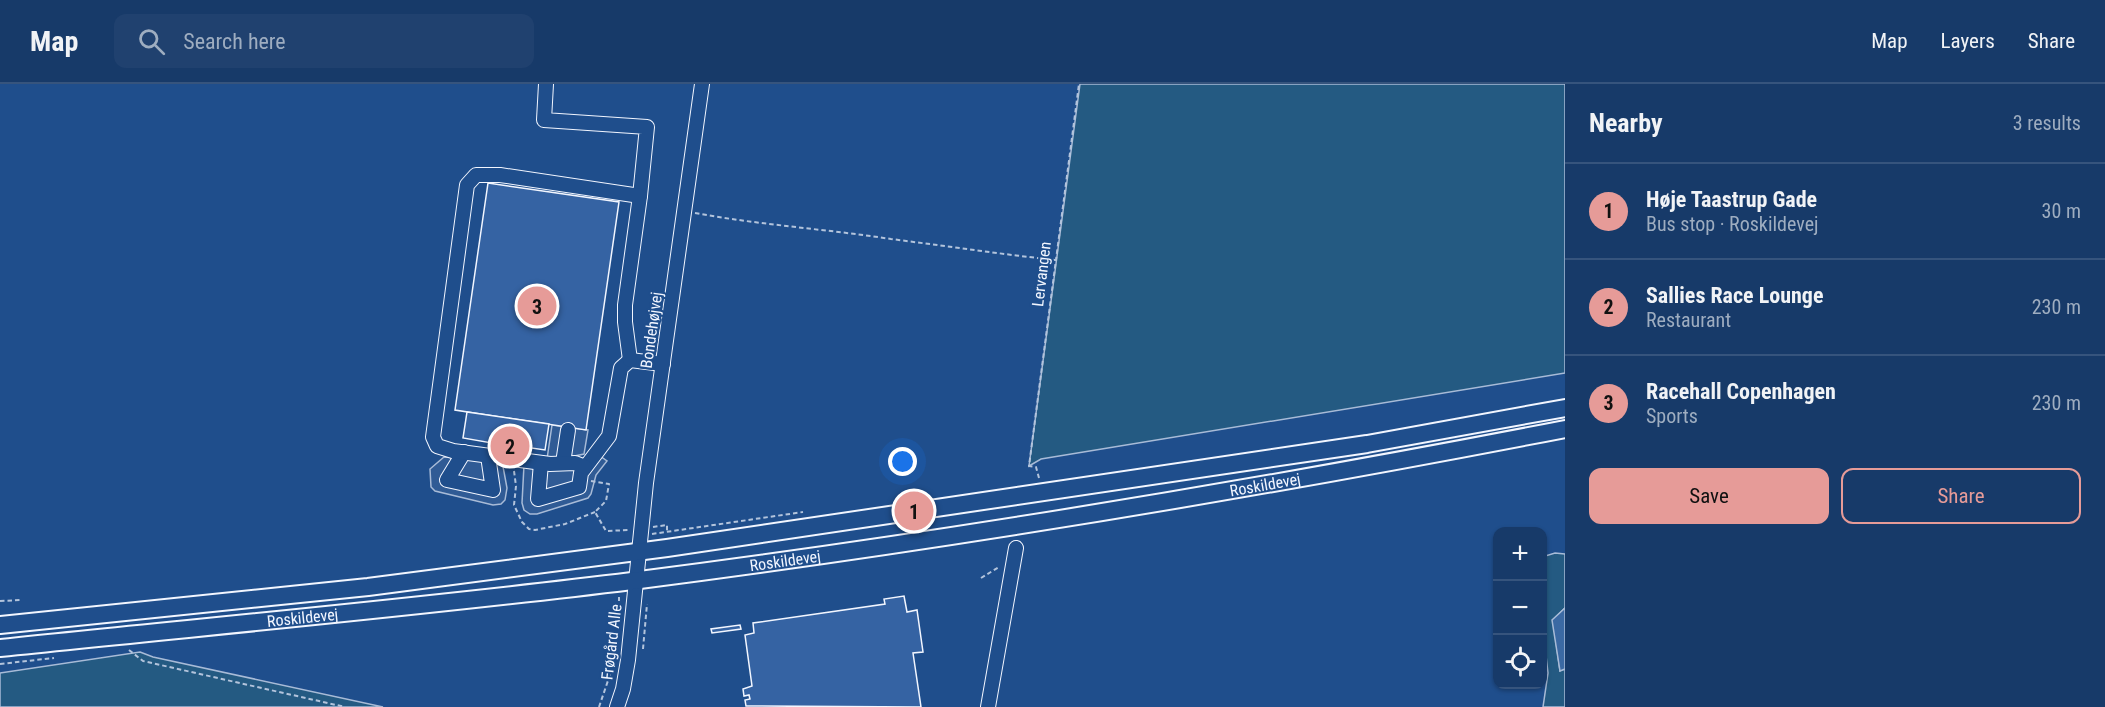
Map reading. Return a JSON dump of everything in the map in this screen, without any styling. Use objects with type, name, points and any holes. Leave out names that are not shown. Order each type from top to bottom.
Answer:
[{"type":"main road","name":"Roskildevej","points":[[0,625],[368,587],[640,543],[1367,444],[1565,408]]},
{"type":"main road","name":"Roskildevej","points":[[0,648],[388,609],[823,555],[1092,514],[1565,429]]},
{"type":"street","points":[[546,84],[544,120],[647,127],[625,304],[630,360]]},
{"type":"street","name":"Bondehøjvej","points":[[635,580],[646,483],[702,84]]},
{"type":"street","points":[[583,473],[575,463],[541,463],[464,452],[437,446],[433,437],[467,185],[476,175],[500,175],[640,196]]},
{"type":"street","points":[[541,463],[538,499],[579,487],[583,473],[609,436],[620,372],[624,364],[630,360],[663,364]]},
{"type":"street","points":[[563,463],[568,430]]},
{"type":"street","points":[[464,452],[447,480],[493,490],[488,456]]},
{"type":"street","points":[[988,707],[1016,553]]},
{"type":"street","name":"Frøgård Alle","points":[[617,707],[623,689],[635,580]]},
{"type":"path","name":"Lervangen","points":[[1039,478],[1036,467],[1029,466],[1079,84]]},
{"type":"path","points":[[684,211],[726,219],[1055,260]]},
{"type":"path","points":[[583,473],[609,484],[606,501],[594,512],[606,531],[622,531]]},
{"type":"path","points":[[640,543],[811,511]]},
{"type":"path","points":[[981,578],[1016,553]]},
{"type":"path","points":[[619,618],[620,595],[635,580]]},
{"type":"path","points":[[0,601],[21,600]]},
{"type":"path","points":[[120,636],[129,649],[143,661],[345,707]]},
{"type":"path","points":[[598,707],[614,662]]},
{"type":"shaded area","points":[[1080,84],[1565,84],[1565,373],[1041,459],[1029,466]]},
{"type":"shaded area","points":[[552,425],[588,430],[584,454],[555,460],[547,459]]},
{"type":"shaded area","points":[[600,456],[607,461],[596,475],[588,498],[537,514],[530,514],[524,510],[522,503],[524,465],[591,466]]},
{"type":"shaded area","points":[[444,457],[502,461],[507,488],[505,500],[501,504],[493,505],[435,491],[431,487],[430,469]]},
{"type":"shaded area","points":[[1555,553],[1565,554],[1565,608],[1553,620],[1560,671],[1565,669],[1565,707],[1543,707],[1548,673],[1547,555]]},
{"type":"shaded area","points":[[1565,608],[1565,669],[1560,671],[1552,620]]},
{"type":"shaded area","points":[[140,652],[153,657],[383,707],[0,707],[0,673]]},
{"type":"building","points":[[488,183],[619,202],[586,430],[455,410]]},
{"type":"building","points":[[467,412],[549,424],[545,450],[525,447],[524,453],[497,449],[498,444],[463,438]]},
{"type":"building","points":[[904,596],[907,612],[917,610],[923,652],[913,653],[921,707],[746,706],[745,700],[750,699],[749,695],[744,696],[743,689],[752,686],[745,635],[754,633],[753,623],[885,604],[884,599]]},
{"type":"building","points":[[740,625],[741,629],[712,633],[711,629]]},
{"type":"place","name":"Racehall Copenhagen","points":[[537,306]]},
{"type":"place","name":"Sallies Race Lounge","points":[[510,446]]},
{"type":"place","name":"Høje Taastrup Gade","points":[[914,511]]}]
